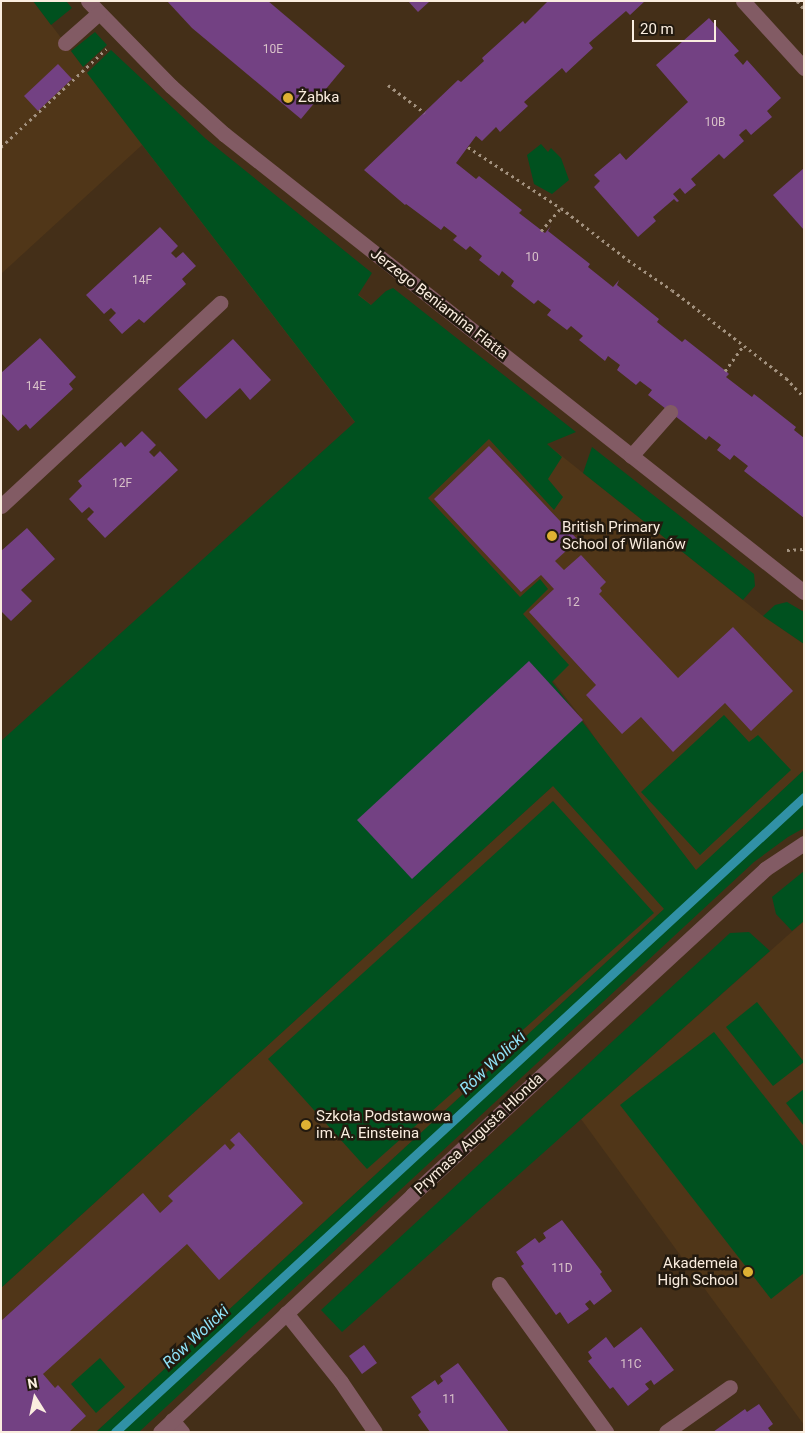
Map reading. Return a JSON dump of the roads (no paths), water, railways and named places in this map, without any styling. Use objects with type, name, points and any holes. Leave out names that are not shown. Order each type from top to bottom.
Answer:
[{"type":"street","name":"Jerzego Beniamina Flatta","points":[[88,1],[171,86],[224,134],[804,592]]},
{"type":"street","points":[[743,1],[804,68]]},
{"type":"street","points":[[65,43],[99,13]]},
{"type":"street","points":[[1,506],[220,303]]},
{"type":"street","points":[[632,456],[670,412]]},
{"type":"street","name":"Prymasa Augusta Hlonda","points":[[160,1432],[765,869],[804,843]]},
{"type":"street","points":[[499,1284],[606,1432]]},
{"type":"street","points":[[286,1313],[341,1382],[375,1432]]},
{"type":"street","points":[[666,1432],[730,1387]]},
{"type":"street","points":[[172,1420],[182,1432]]},
{"type":"waterway","name":"Rów Wolicki","points":[[115,1432],[804,797]]},
{"type":"place","name":"Żabka","points":[[288,98]]},
{"type":"place","name":"British Primary School of Wilanów","points":[[552,536]]},
{"type":"place","name":"Szkoła Podstawowa im. A. Einsteina","points":[[306,1125]]},
{"type":"place","name":"Akademeia High School","points":[[748,1272]]}]
